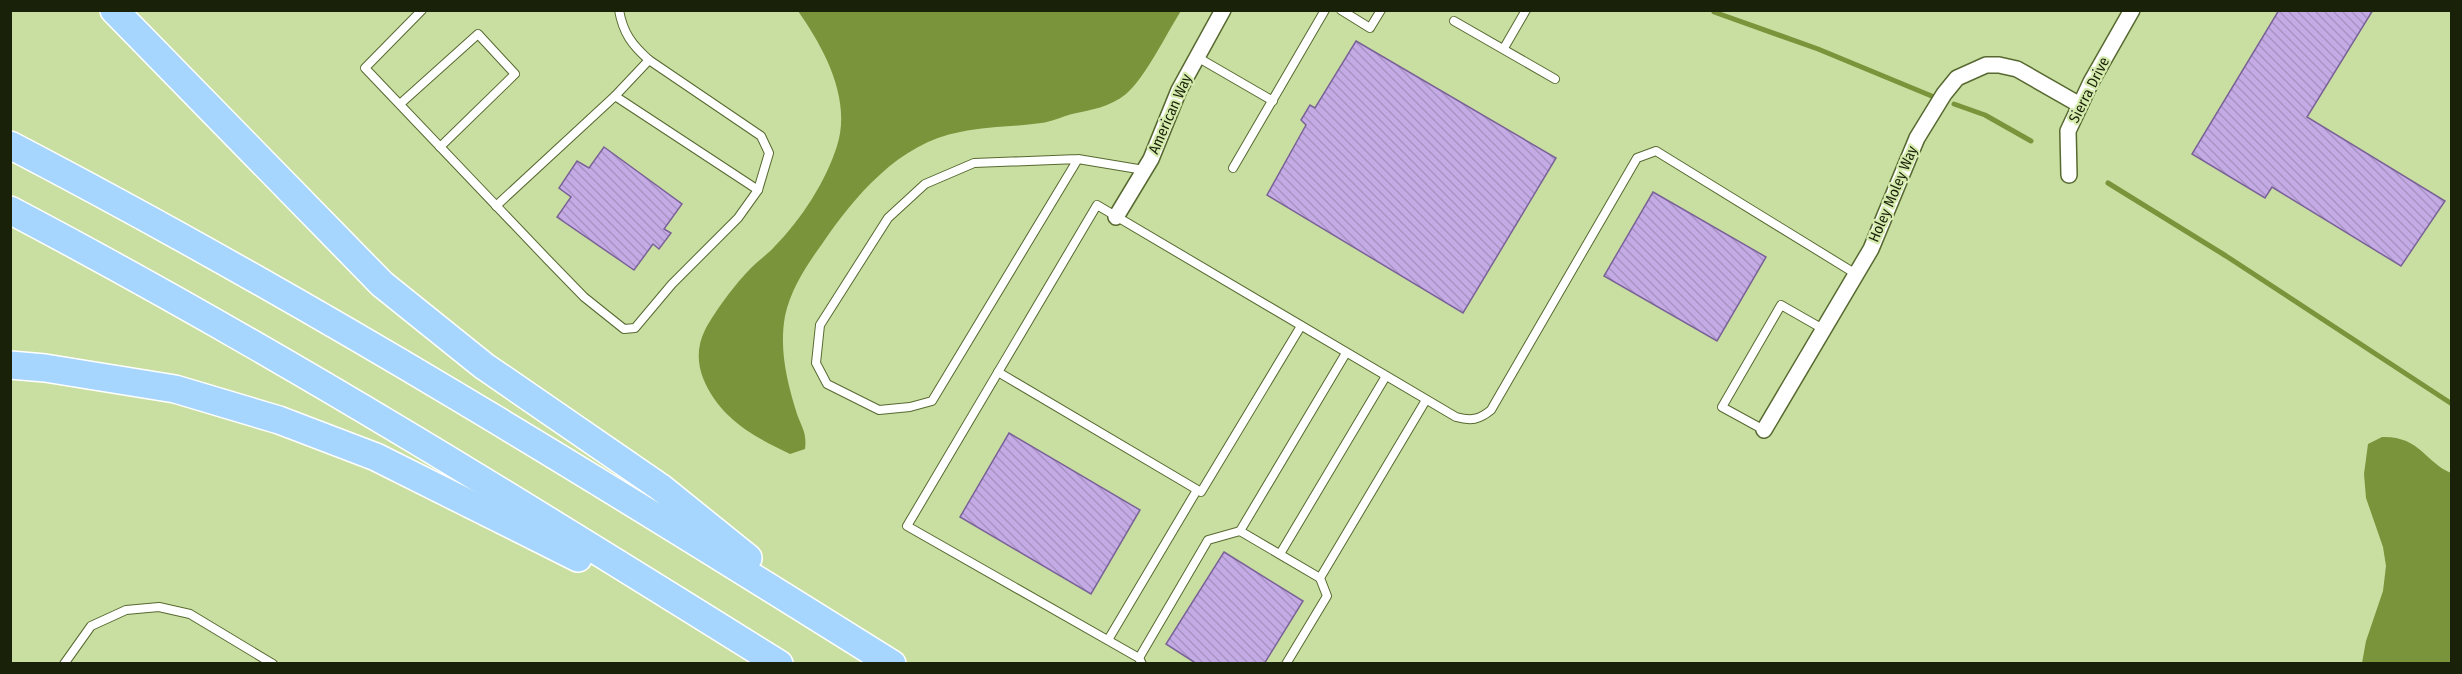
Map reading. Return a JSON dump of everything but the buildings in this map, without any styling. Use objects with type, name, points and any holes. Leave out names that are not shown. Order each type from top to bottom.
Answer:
[{"type":"highway","points":[[114,10],[382,284],[484,366],[660,487],[841,632]]},
{"type":"highway","points":[[10,145],[150,218],[330,320],[892,663]]},
{"type":"highway","points":[[10,210],[123,269],[301,370],[778,663]]},
{"type":"highway","points":[[10,365],[45,368],[175,389],[290,424],[376,457],[741,640]]},
{"type":"street","name":"American Way","points":[[1116,217],[1144,170],[1197,57],[1223,10]]},
{"type":"street","name":"Sierra Drive","points":[[2069,176],[2068,131],[2091,82],[2132,10]]},
{"type":"street","name":"Holey Moley Way","points":[[1764,430],[1871,249],[1917,138],[1944,93],[1957,78],[1986,65],[1999,64],[2018,69],[2080,105]]},
{"type":"lane","points":[[422,10],[365,68],[584,297],[624,329],[635,328],[672,284],[738,218],[758,190],[769,153],[761,135],[648,60],[634,47],[623,31],[619,10]]},
{"type":"lane","points":[[1233,168],[1325,10]]},
{"type":"lane","points":[[1341,10],[1370,28],[1381,10]]},
{"type":"lane","points":[[1504,48],[1526,10]]},
{"type":"lane","points":[[1454,21],[1555,79]]},
{"type":"lane","points":[[400,104],[478,34],[515,74],[440,147]]},
{"type":"lane","points":[[1197,57],[1272,101]]},
{"type":"lane","points":[[496,206],[615,96],[648,60]]},
{"type":"lane","points":[[615,96],[758,190]]},
{"type":"lane","points":[[1346,353],[1240,531],[1208,540],[1140,661],[1108,640],[907,526],[1097,205],[1426,400],[1456,417],[1472,421],[1491,410],[1638,158],[1656,151],[1856,274]]},
{"type":"lane","points":[[1078,159],[932,401],[910,407],[879,410],[827,384],[816,363],[820,325],[888,218],[925,184],[974,163],[1078,159],[1144,170]]},
{"type":"lane","points":[[1764,430],[1722,407],[1780,305],[1823,329]]},
{"type":"lane","points":[[998,372],[1202,492],[1301,326]]},
{"type":"lane","points":[[1280,554],[1386,376]]},
{"type":"lane","points":[[1320,578],[1426,400]]},
{"type":"lane","points":[[1108,640],[1197,490]]},
{"type":"lane","points":[[1240,531],[1320,578],[1327,596],[1286,663]]},
{"type":"lane","points":[[64,663],[91,626],[126,610],[159,607],[190,614],[273,663]]},
{"type":"shaded area","points":[[798,11],[1181,11],[1141,77],[1126,94],[1113,102],[1045,122],[970,130],[938,138],[917,147],[898,160],[864,190],[810,261],[795,287],[785,316],[783,341],[787,378],[805,435],[805,449],[790,454],[763,441],[728,415],[718,404],[703,378],[699,354],[702,336],[714,314],[739,281],[785,236],[803,212],[826,173],[837,146],[841,128],[838,92],[826,58]]},
{"type":"shaded area","points":[[2382,437],[2395,438],[2414,445],[2451,473],[2452,660],[2449,663],[2362,663],[2366,641],[2383,591],[2386,566],[2383,547],[2366,498],[2364,474],[2368,444]]},
{"type":"waterway","points":[[1714,12],[1818,49],[1934,97]]},
{"type":"waterway","points":[[1954,104],[1985,115],[2031,141]]},
{"type":"waterway","points":[[2108,183],[2226,256],[2452,404]]}]
